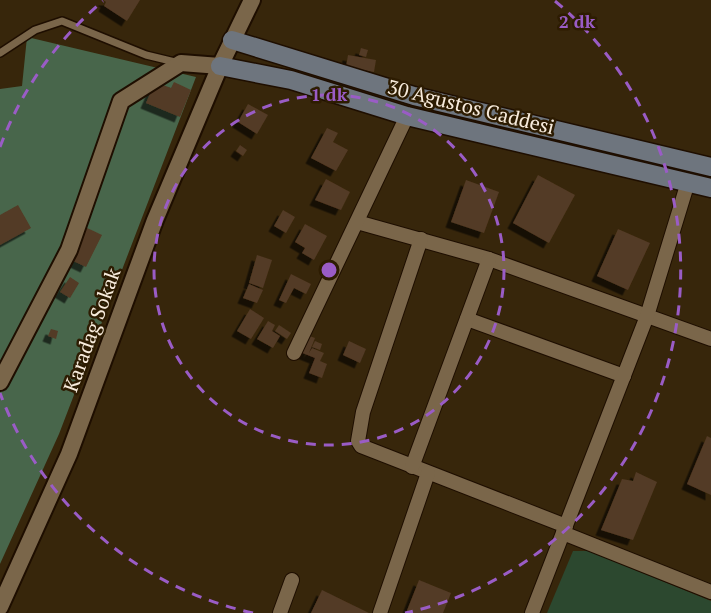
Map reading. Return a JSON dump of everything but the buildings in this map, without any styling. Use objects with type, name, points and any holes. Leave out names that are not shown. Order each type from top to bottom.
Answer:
[{"type":"main road","name":"30 Agustos Caddesi","points":[[232,40],[414,96],[711,167]]},
{"type":"main road","name":"30 Agustos Caddesi","points":[[220,66],[291,80],[407,116],[711,188]]},
{"type":"street","name":"Karadag Sokak","points":[[0,607],[69,454],[155,220],[220,66],[252,0]]},
{"type":"street","points":[[0,382],[69,250],[121,101],[181,63],[220,66]]},
{"type":"street","points":[[294,353],[407,116]]},
{"type":"street","points":[[532,613],[647,316],[688,182]]},
{"type":"street","points":[[357,222],[489,259],[711,339]]},
{"type":"street","points":[[421,239],[363,412],[358,441],[361,446],[711,592]]},
{"type":"street","points":[[412,467],[489,259]]},
{"type":"street","points":[[467,319],[624,376]]},
{"type":"street","points":[[380,613],[428,473]]},
{"type":"street","points":[[280,613],[292,580]]},
{"type":"lane","points":[[0,53],[7,51],[35,30],[62,21],[146,55],[181,63]]},
{"type":"green space","points":[[27,37],[196,77],[59,434],[0,564],[0,89],[22,86]]},
{"type":"green space","points":[[573,551],[589,551],[711,601],[711,613],[547,613]]}]
